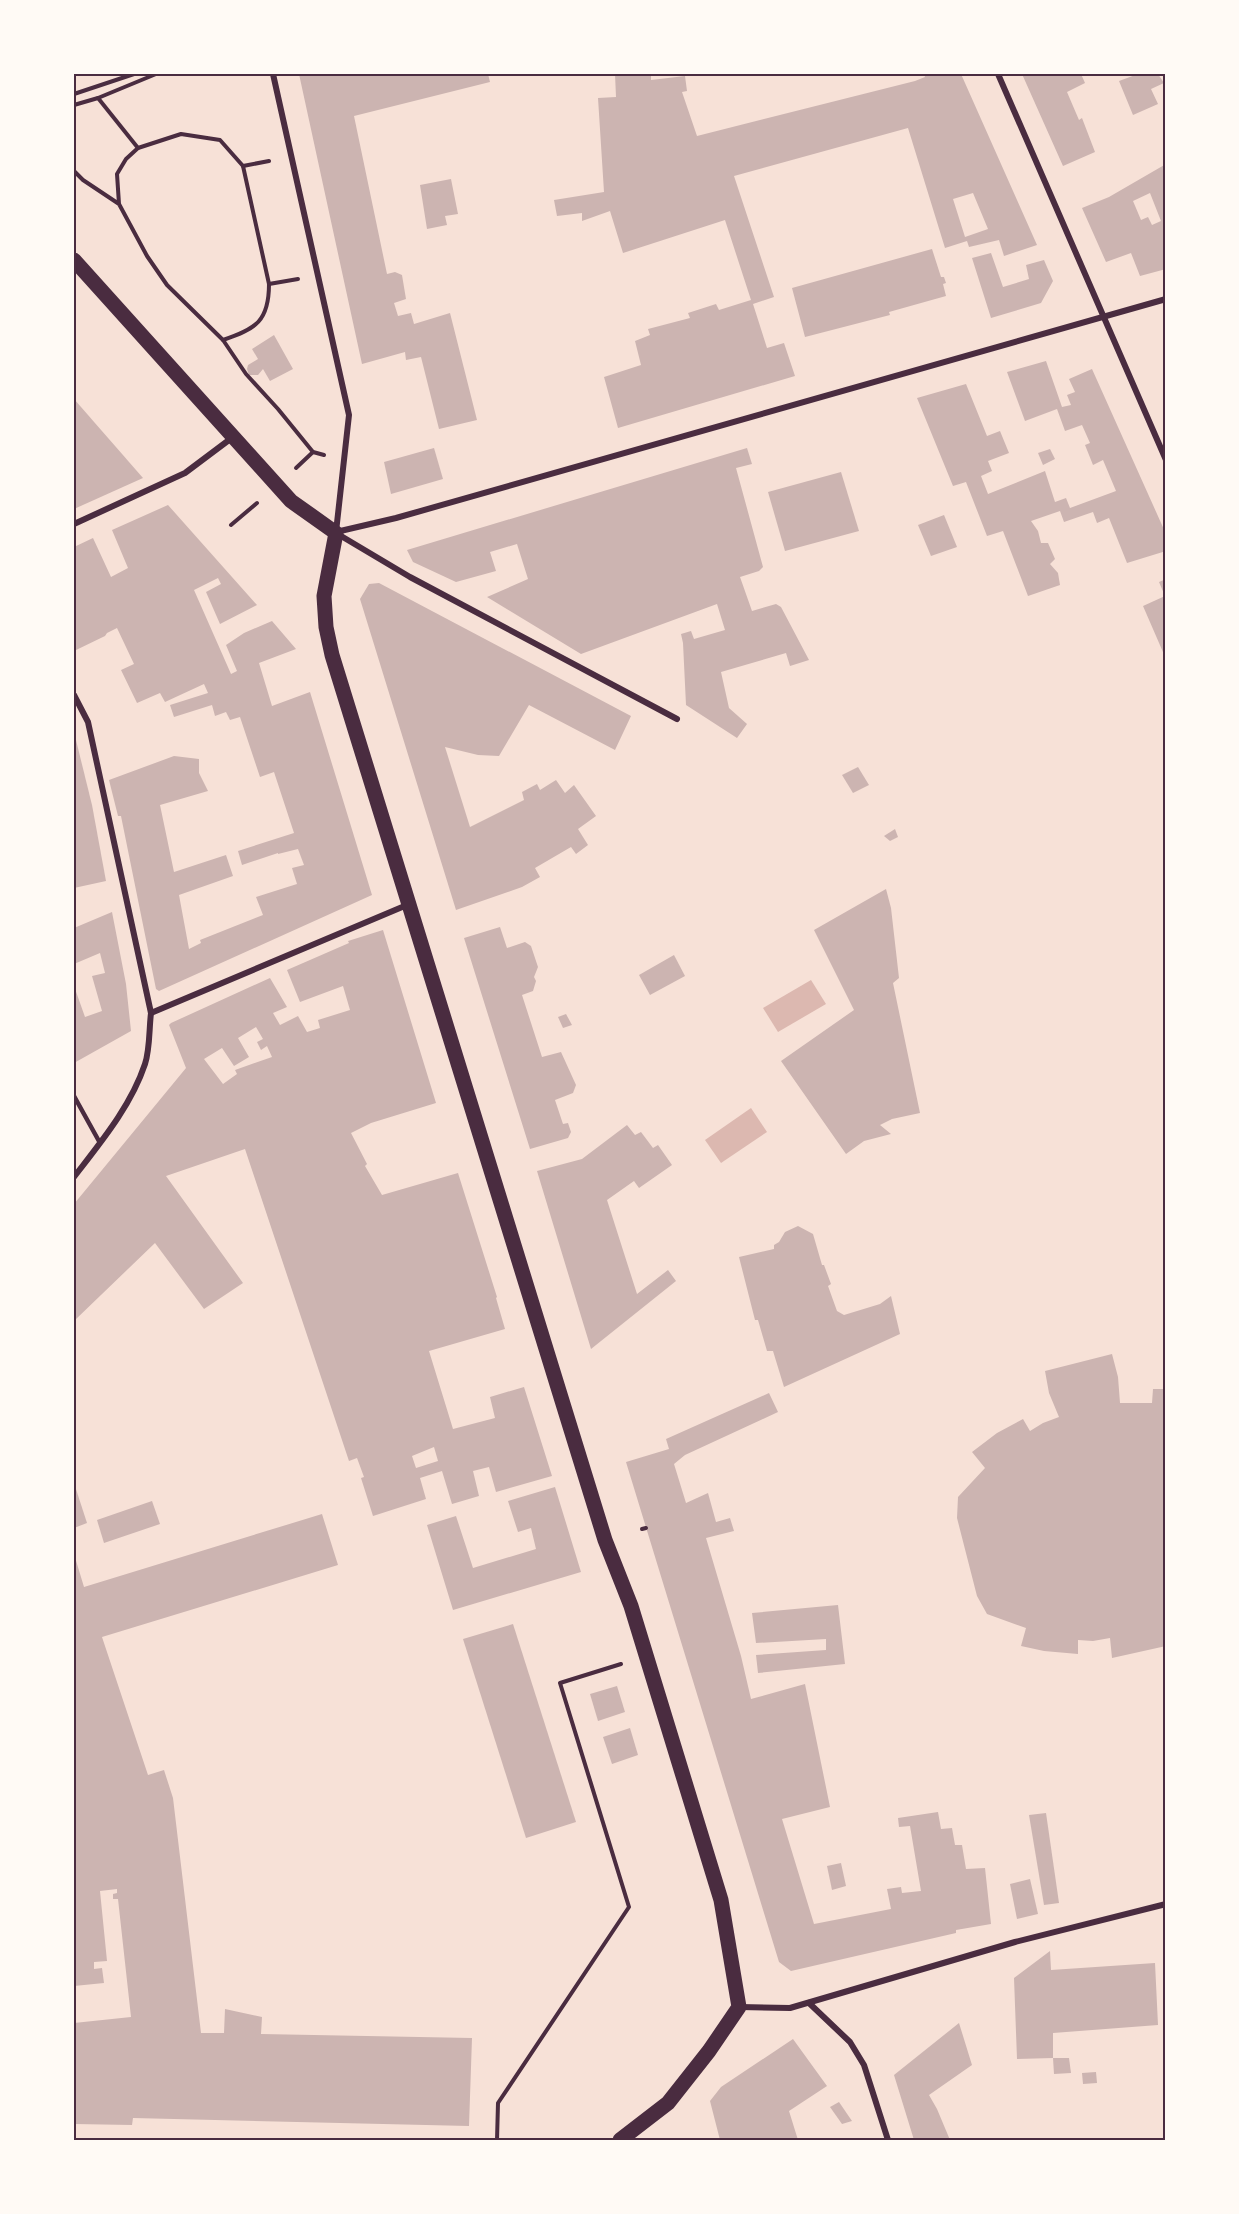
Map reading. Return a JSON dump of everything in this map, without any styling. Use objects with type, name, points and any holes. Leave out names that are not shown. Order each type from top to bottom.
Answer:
[{"type":"main road","points":[[74,260],[291,501],[336,533],[324,596],[332,656],[605,1540],[631,1606],[721,1900],[739,2007],[668,2103],[620,2140]]},
{"type":"street","points":[[273,74],[349,415],[336,533]]},
{"type":"street","points":[[998,74],[1166,460]]},
{"type":"street","points":[[336,533],[396,518],[1166,299]]},
{"type":"street","points":[[74,524],[186,473],[233,437]]},
{"type":"street","points":[[336,533],[410,577],[677,719]]},
{"type":"street","points":[[74,695],[88,722],[151,1013],[146,1062],[128,1102],[74,1177]]},
{"type":"street","points":[[151,1013],[409,904]]},
{"type":"street","points":[[739,2007],[790,2008],[1015,1942],[1166,1904]]},
{"type":"street","points":[[809,2003],[850,2042],[864,2065],[888,2140]]},
{"type":"lane","points":[[74,1096],[100,1143]]},
{"type":"path","points":[[74,94],[134,74]]},
{"type":"path","points":[[74,105],[98,98],[156,74]]},
{"type":"path","points":[[98,98],[138,148]]},
{"type":"path","points":[[223,340],[245,333],[260,321],[269,304],[269,284],[243,166],[220,140],[181,134],[138,148],[126,159],[117,174],[119,204],[147,256],[167,285],[223,340],[246,374],[313,452],[345,462]]},
{"type":"path","points":[[74,171],[83,180],[119,204]]},
{"type":"path","points":[[497,2140],[498,2103],[629,1907],[560,1683],[647,1656]]},
{"type":"shaded area","points":[[811,980],[826,1004],[778,1032],[763,1008]]},
{"type":"shaded area","points":[[751,1108],[767,1132],[721,1163],[705,1140]]},
{"type":"building","points":[[299,74],[488,74],[490,82],[354,116],[387,274],[395,272],[402,275],[406,299],[394,303],[398,316],[411,313],[414,324],[450,313],[477,420],[439,429],[421,357],[406,360],[405,352],[362,364]]},
{"type":"building","points":[[615,74],[651,74],[651,80],[685,76],[687,91],[682,92],[697,136],[915,81],[925,77],[924,74],[961,74],[1037,245],[1004,256],[999,240],[969,247],[967,241],[945,248],[908,128],[734,176],[774,297],[753,304],[767,348],[784,343],[795,376],[618,428],[604,377],[641,365],[635,341],[650,335],[648,329],[690,318],[688,313],[716,304],[719,310],[751,300],[725,220],[623,253],[610,211],[582,221],[582,213],[557,216],[554,200],[604,192],[598,98],[616,97]],"holes":[[[973,193],[988,229],[965,237],[953,199]]]},
{"type":"building","points":[[1022,74],[1081,74],[1085,83],[1067,92],[1079,120],[1082,118],[1095,152],[1063,166]]},
{"type":"building","points":[[1138,74],[1158,74],[1164,83],[1151,89],[1158,104],[1133,115],[1119,81]]},
{"type":"building","points":[[1166,164],[1166,269],[1140,276],[1131,253],[1106,262],[1082,208],[1109,197]],"holes":[[[1150,193],[1161,221],[1152,225],[1148,217],[1141,220],[1133,201]]]},
{"type":"building","points":[[451,179],[458,214],[445,216],[447,225],[427,229],[420,185]]},
{"type":"building","points":[[932,249],[941,277],[944,277],[946,283],[943,284],[946,296],[889,312],[890,315],[805,337],[792,288]]},
{"type":"building","points":[[991,253],[1003,287],[1029,279],[1026,265],[1044,260],[1053,281],[1041,303],[991,318],[972,258]]},
{"type":"building","points":[[274,335],[293,369],[270,381],[263,369],[258,375],[249,375],[248,365],[258,359],[252,349]]},
{"type":"building","points":[[1046,361],[1062,407],[1071,405],[1067,395],[1075,392],[1069,379],[1092,369],[1166,534],[1166,551],[1127,563],[1109,518],[1097,523],[1093,512],[1064,522],[1060,511],[1031,521],[1038,531],[1041,543],[1048,543],[1055,559],[1050,564],[1058,573],[1060,585],[1028,596],[1003,531],[987,536],[966,482],[953,486],[917,398],[966,384],[987,436],[1000,431],[1009,453],[988,461],[992,471],[981,476],[988,494],[1045,471],[1055,502],[1066,498],[1070,508],[1116,491],[1103,460],[1093,465],[1085,445],[1090,443],[1082,425],[1065,431],[1057,409],[1025,421],[1007,372]]},
{"type":"building","points":[[74,399],[143,478],[74,509]]},
{"type":"building","points":[[434,448],[443,479],[391,494],[384,462]]},
{"type":"building","points":[[747,448],[752,464],[736,468],[763,567],[759,571],[740,577],[752,611],[776,604],[781,607],[809,660],[790,666],[786,653],[721,672],[729,708],[747,724],[737,738],[686,705],[681,634],[691,631],[694,639],[725,630],[717,604],[581,654],[487,597],[528,579],[517,544],[490,552],[496,571],[456,582],[413,562],[407,550]]},
{"type":"building","points":[[1050,449],[1055,459],[1043,465],[1038,453]]},
{"type":"building","points":[[841,472],[859,531],[785,551],[768,492]]},
{"type":"building","points":[[168,505],[257,605],[220,624],[206,592],[221,584],[218,578],[194,590],[231,674],[237,671],[226,645],[244,633],[272,621],[296,649],[259,663],[272,706],[310,692],[372,895],[159,991],[156,989],[121,816],[118,816],[109,780],[174,756],[199,759],[199,773],[208,791],[160,805],[174,872],[226,855],[233,876],[179,895],[189,949],[201,943],[200,940],[263,915],[256,897],[297,884],[292,868],[304,865],[298,849],[242,865],[238,851],[294,833],[274,772],[260,777],[240,717],[230,720],[226,712],[215,716],[212,705],[174,717],[170,705],[208,693],[204,684],[165,702],[160,693],[137,703],[121,670],[134,664],[117,628],[74,651],[74,547],[93,538],[111,577],[128,568],[112,530]]},
{"type":"building","points":[[944,515],[957,547],[931,556],[918,525]]},
{"type":"building","points":[[1166,579],[1166,659],[1143,606],[1165,596],[1159,582]]},
{"type":"building","points":[[379,583],[631,716],[615,750],[529,705],[499,756],[478,755],[445,747],[470,827],[524,800],[522,792],[537,784],[540,790],[556,780],[565,793],[574,785],[596,816],[578,829],[588,845],[576,854],[571,847],[535,868],[540,877],[522,887],[456,910],[360,599],[369,584]]},
{"type":"building","points":[[74,732],[92,805],[106,881],[74,888]]},
{"type":"building","points":[[858,767],[869,785],[853,793],[842,775]]},
{"type":"building","points":[[895,829],[898,837],[890,841],[884,836]]},
{"type":"building","points":[[886,889],[891,908],[899,978],[893,983],[920,1113],[892,1119],[880,1125],[891,1134],[864,1141],[846,1154],[781,1061],[854,1010],[814,930]]},
{"type":"building","points":[[112,912],[126,984],[131,1031],[74,1063],[74,986],[85,1017],[102,1011],[92,976],[105,973],[100,953],[74,964],[74,928]]},
{"type":"building","points":[[500,927],[507,948],[525,942],[531,946],[538,967],[534,977],[536,981],[533,991],[522,995],[542,1057],[561,1052],[576,1085],[573,1093],[555,1100],[563,1124],[568,1123],[571,1132],[568,1138],[530,1149],[464,938]]},
{"type":"building","points":[[383,930],[436,1103],[371,1123],[351,1133],[367,1164],[365,1166],[382,1195],[458,1173],[505,1329],[429,1351],[453,1429],[495,1418],[490,1397],[524,1387],[552,1476],[496,1492],[489,1467],[473,1471],[479,1496],[452,1504],[442,1471],[420,1478],[426,1499],[373,1516],[357,1458],[349,1461],[245,1149],[166,1176],[243,1283],[204,1309],[155,1243],[74,1321],[74,1204],[186,1068],[169,1025],[270,978],[287,1007],[273,1013],[280,1025],[298,1016],[307,1032],[320,1028],[318,1020],[350,1010],[343,986],[300,1002],[287,970],[349,943],[348,941]],"holes":[[[256,1027],[263,1039],[257,1042],[261,1050],[267,1046],[272,1057],[235,1070],[237,1074],[223,1084],[204,1059],[222,1048],[234,1066],[249,1057],[238,1038]],[[434,1447],[438,1461],[416,1468],[412,1456]]]},
{"type":"building","points":[[674,955],[685,976],[650,995],[639,975]]},
{"type":"building","points":[[566,1014],[572,1025],[563,1028],[558,1017]]},
{"type":"building","points":[[627,1125],[635,1135],[641,1132],[653,1148],[658,1145],[672,1165],[639,1188],[634,1181],[607,1200],[637,1294],[668,1270],[676,1281],[591,1349],[537,1171],[582,1159]]},
{"type":"building","points":[[798,1226],[813,1234],[822,1265],[824,1265],[831,1284],[828,1286],[837,1311],[844,1315],[880,1304],[891,1296],[900,1334],[784,1387],[773,1351],[767,1351],[758,1320],[755,1320],[739,1257],[774,1249],[774,1245],[779,1242],[785,1232]]},
{"type":"building","points":[[1112,1354],[1118,1377],[1120,1403],[1152,1403],[1153,1389],[1166,1389],[1166,1646],[1112,1658],[1110,1638],[1093,1641],[1078,1640],[1078,1654],[1021,1646],[1026,1628],[987,1614],[977,1596],[957,1518],[958,1497],[985,1468],[972,1452],[997,1433],[1023,1419],[1030,1431],[1059,1417],[1049,1393],[1045,1371]]},
{"type":"building","points":[[769,1393],[778,1412],[685,1455],[674,1464],[686,1503],[708,1493],[716,1522],[730,1518],[734,1531],[706,1538],[741,1656],[751,1699],[805,1684],[830,1807],[782,1819],[814,1924],[891,1909],[887,1889],[901,1887],[902,1893],[921,1891],[910,1826],[899,1827],[898,1818],[938,1812],[941,1829],[952,1828],[955,1845],[962,1845],[966,1869],[985,1868],[991,1924],[956,1930],[956,1933],[791,1971],[779,1962],[626,1462],[669,1449],[666,1439]]},
{"type":"building","points":[[74,1483],[87,1523],[74,1528]]},
{"type":"building","points":[[555,1487],[581,1572],[453,1610],[427,1525],[456,1516],[473,1568],[536,1549],[531,1528],[518,1532],[508,1501]]},
{"type":"building","points":[[152,1501],[160,1524],[104,1543],[97,1520]]},
{"type":"building","points":[[322,1514],[338,1565],[102,1637],[148,1775],[164,1770],[173,1798],[201,2033],[224,2033],[225,2009],[262,2017],[261,2034],[472,2038],[469,2126],[133,2118],[132,2125],[74,2124],[74,2023],[131,2017],[118,1899],[113,1899],[113,1894],[117,1893],[117,1889],[100,1891],[107,1961],[94,1962],[94,1969],[102,1968],[104,1983],[74,1986],[74,1722],[76,1722],[74,1716],[74,1554],[84,1587]]},
{"type":"building","points":[[838,1605],[845,1664],[758,1673],[756,1655],[826,1650],[826,1639],[756,1643],[752,1613]]},
{"type":"building","points":[[513,1624],[576,1822],[526,1838],[463,1639]]},
{"type":"building","points":[[617,1686],[625,1712],[598,1721],[590,1694]]},
{"type":"building","points":[[630,1728],[638,1755],[612,1764],[603,1737]]},
{"type":"building","points":[[1046,1813],[1059,1903],[1044,1905],[1029,1815]]},
{"type":"building","points":[[841,1863],[846,1886],[832,1890],[827,1866]]},
{"type":"building","points":[[1030,1879],[1038,1914],[1017,1919],[1010,1884]]},
{"type":"building","points":[[1050,1951],[1051,1970],[1155,1963],[1158,2025],[1053,2033],[1053,2058],[1017,2059],[1014,1978]]},
{"type":"building","points":[[959,2023],[972,2065],[929,2095],[950,2140],[914,2140],[894,2075]]},
{"type":"building","points":[[793,2039],[827,2086],[789,2111],[798,2140],[720,2140],[710,2101],[721,2087]]},
{"type":"building","points":[[1053,2058],[1069,2058],[1071,2073],[1054,2074]]},
{"type":"building","points":[[1096,2072],[1097,2083],[1083,2084],[1082,2073]]},
{"type":"building","points":[[839,2102],[852,2121],[842,2124],[830,2107]]}]
